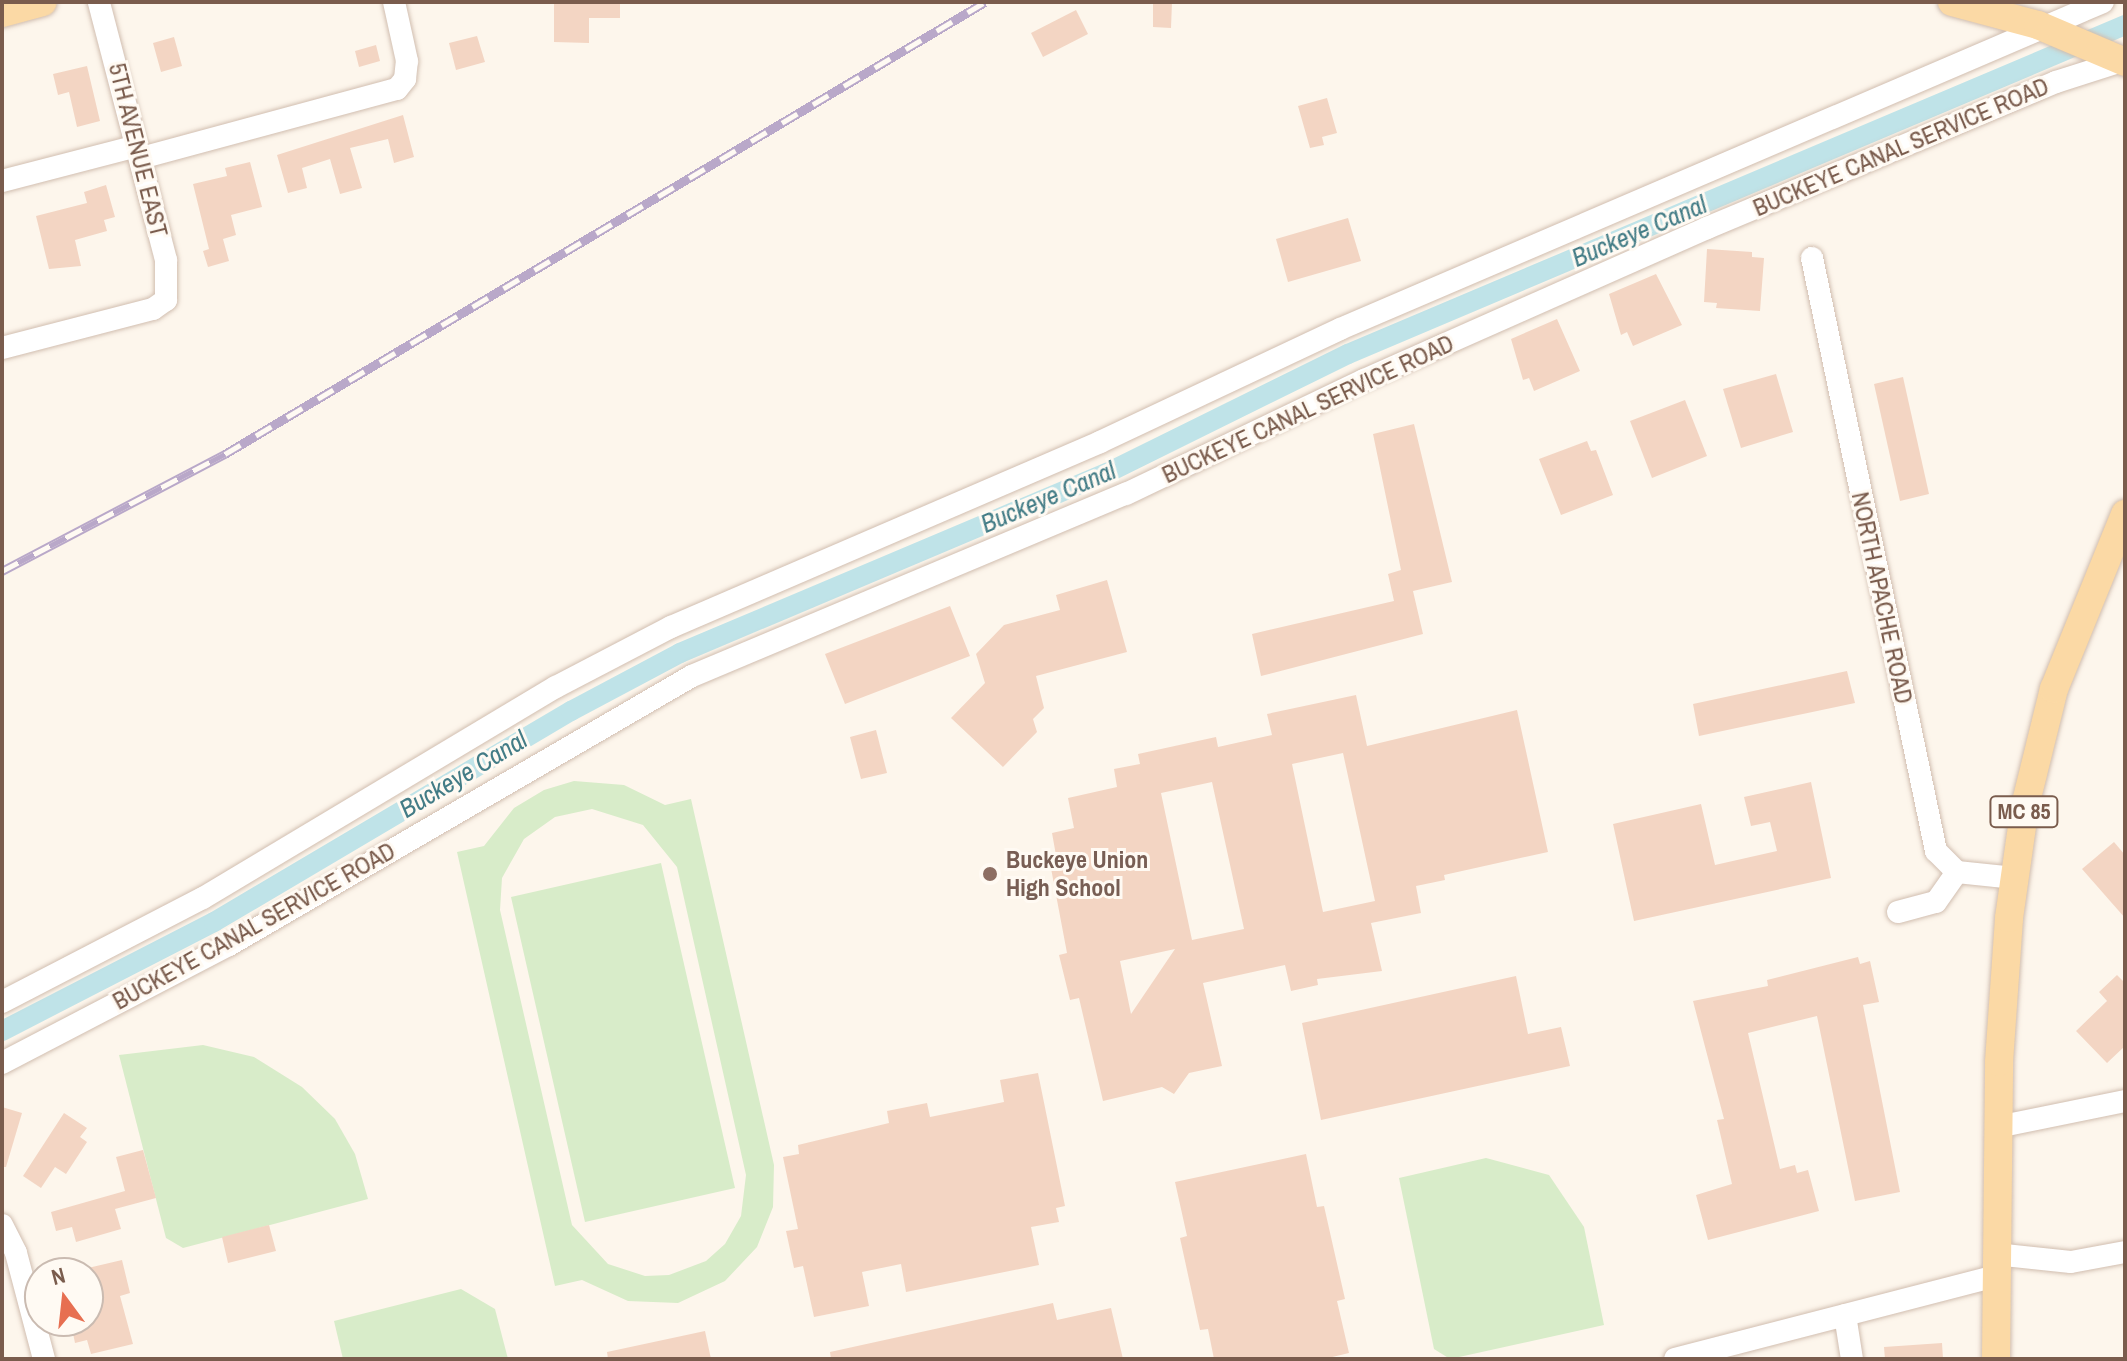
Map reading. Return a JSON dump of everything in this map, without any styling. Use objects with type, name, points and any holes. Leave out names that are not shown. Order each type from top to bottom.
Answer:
[{"type":"main road","points":[[2,13],[43,2]]},
{"type":"main road","points":[[1952,2],[2042,27],[2122,60]]},
{"type":"main road","name":"MC 85","points":[[1996,1359],[1997,1127],[2015,878],[2025,806],[2054,689],[2125,514]]},
{"type":"street","name":"5TH AVENUE EAST","points":[[2,348],[153,309],[166,300],[166,260],[99,2]]},
{"type":"street","points":[[2,181],[381,95],[405,79],[407,61],[394,2]]},
{"type":"street","name":"BUCKEYE CANAL SERVICE ROAD","points":[[2,1002],[203,898],[556,687],[671,627],[1100,442],[1340,329],[2103,2]]},
{"type":"street","name":"BUCKEYE CANAL SERVICE ROAD","points":[[2,1063],[229,945],[692,676],[1126,494],[1364,380],[1707,228],[2056,82],[2122,60]]},
{"type":"street","name":"NORTH APACHE ROAD","points":[[1812,258],[1936,851],[1957,872]]},
{"type":"street","points":[[1898,912],[1936,902],[1957,872],[2015,878]]},
{"type":"street","points":[[1997,1127],[2125,1101]]},
{"type":"street","points":[[2,1225],[16,1253],[44,1359]]},
{"type":"street","points":[[1675,1359],[1845,1315],[1995,1265],[2071,1262],[2125,1252]]},
{"type":"street","points":[[1845,1315],[1852,1359]]},
{"type":"green space","points":[[574,781],[624,785],[665,805],[691,799],[774,1165],[773,1207],[757,1247],[725,1281],[678,1303],[628,1301],[582,1280],[555,1286],[457,852],[484,846],[514,808],[544,790]],"holes":[[[592,809],[643,825],[677,867],[746,1175],[741,1216],[725,1244],[706,1261],[669,1275],[645,1276],[608,1264],[572,1225],[500,910],[502,878],[524,839],[555,817]]]},
{"type":"green space","points":[[661,863],[735,1188],[585,1222],[511,897]]},
{"type":"green space","points":[[203,1045],[254,1057],[302,1087],[335,1119],[355,1154],[368,1199],[183,1248],[166,1238],[119,1055]]},
{"type":"green space","points":[[1486,1158],[1549,1175],[1584,1227],[1604,1325],[1450,1359],[1434,1349],[1399,1178]]},
{"type":"green space","points":[[461,1289],[495,1309],[508,1359],[343,1359],[334,1321]]},
{"type":"building","points":[[554,2],[620,2],[620,18],[589,18],[589,43],[554,42]]},
{"type":"building","points":[[1153,2],[1172,2],[1171,28],[1153,27]]},
{"type":"building","points":[[1076,10],[1088,34],[1043,57],[1031,33]]},
{"type":"building","points":[[477,36],[485,62],[456,70],[449,43]]},
{"type":"building","points":[[174,37],[182,66],[161,72],[153,43]]},
{"type":"building","points":[[376,45],[380,61],[359,67],[355,51]]},
{"type":"building","points":[[87,66],[100,121],[77,127],[69,92],[58,95],[53,74]]},
{"type":"building","points":[[1327,98],[1337,133],[1322,137],[1324,145],[1310,148],[1298,106]]},
{"type":"building","points":[[403,115],[414,157],[394,163],[388,139],[350,148],[362,188],[340,194],[330,159],[302,168],[307,188],[288,193],[277,155]]},
{"type":"building","points":[[250,162],[262,207],[231,215],[236,235],[223,239],[229,261],[208,267],[203,251],[209,249],[193,184],[227,176],[225,168]]},
{"type":"building","points":[[106,185],[115,217],[104,220],[107,231],[75,240],[81,266],[49,269],[36,216],[87,203],[84,192]]},
{"type":"building","points":[[1348,218],[1361,261],[1288,282],[1276,239]]},
{"type":"building","points":[[1707,249],[1752,252],[1752,257],[1764,258],[1760,311],[1716,308],[1717,303],[1704,302]]},
{"type":"building","points":[[1656,274],[1682,325],[1633,346],[1627,332],[1621,335],[1609,294]]},
{"type":"building","points":[[1557,319],[1580,371],[1534,391],[1529,378],[1523,380],[1511,339]]},
{"type":"building","points":[[1776,374],[1793,432],[1741,448],[1723,389]]},
{"type":"building","points":[[1903,377],[1929,494],[1900,501],[1874,384]]},
{"type":"building","points":[[1685,400],[1707,456],[1652,478],[1630,421]]},
{"type":"building","points":[[1414,424],[1452,582],[1413,591],[1423,634],[1261,676],[1252,634],[1394,601],[1388,574],[1401,570],[1373,434]]},
{"type":"building","points":[[1587,441],[1591,451],[1596,450],[1613,495],[1561,515],[1539,459]]},
{"type":"building","points":[[1107,580],[1127,652],[1036,676],[1044,708],[1033,719],[1037,732],[1003,767],[951,718],[985,683],[976,654],[1004,625],[1060,610],[1056,595]]},
{"type":"building","points":[[950,606],[970,656],[845,704],[825,654]]},
{"type":"building","points":[[1847,671],[1855,703],[1699,736],[1693,704]]},
{"type":"building","points":[[1356,695],[1367,746],[1517,710],[1548,852],[1444,875],[1445,880],[1416,886],[1421,913],[1371,923],[1382,971],[1317,979],[1318,985],[1291,991],[1285,965],[1203,983],[1222,1066],[1189,1073],[1174,1094],[1162,1087],[1103,1101],[1079,998],[1070,1000],[1059,955],[1067,953],[1050,863],[1057,861],[1052,833],[1074,828],[1068,798],[1117,787],[1114,769],[1140,764],[1138,754],[1216,737],[1218,747],[1272,735],[1267,714]],"holes":[[[1343,753],[1375,901],[1323,912],[1292,764]],[[1212,782],[1244,929],[1192,940],[1161,793]],[[1175,949],[1131,1014],[1120,961]]]},
{"type":"building","points":[[876,730],[887,773],[861,779],[850,737]]},
{"type":"building","points":[[1811,782],[1831,878],[1634,921],[1613,824],[1701,804],[1715,865],[1777,851],[1770,822],[1751,826],[1744,797]]},
{"type":"building","points":[[2114,842],[2125,855],[2125,918],[2082,869]]},
{"type":"building","points":[[1858,957],[1860,964],[1870,961],[1879,1002],[1863,1005],[1900,1192],[1855,1201],[1817,1016],[1748,1033],[1780,1169],[1795,1165],[1797,1173],[1808,1170],[1819,1211],[1708,1240],[1696,1195],[1732,1184],[1717,1120],[1724,1119],[1693,1001],[1768,986],[1767,980]]},
{"type":"building","points":[[2117,975],[2125,983],[2125,1046],[2107,1063],[2076,1031],[2107,1001],[2099,992]]},
{"type":"building","points":[[1516,976],[1528,1034],[1561,1027],[1570,1066],[1321,1120],[1302,1023]]},
{"type":"building","points":[[1038,1073],[1065,1206],[1056,1208],[1059,1222],[1031,1227],[1039,1265],[906,1292],[901,1264],[862,1272],[869,1306],[814,1317],[803,1266],[794,1268],[786,1231],[798,1229],[783,1157],[799,1154],[798,1145],[889,1123],[887,1111],[927,1103],[930,1117],[1004,1102],[1000,1080]]},
{"type":"building","points":[[2,1107],[22,1113],[6,1167],[2,1167]]},
{"type":"building","points":[[64,1113],[87,1128],[80,1137],[87,1142],[66,1174],[55,1167],[41,1188],[23,1176]]},
{"type":"building","points":[[143,1150],[156,1198],[115,1209],[121,1229],[76,1242],[72,1227],[56,1231],[51,1212],[125,1191],[116,1157]]},
{"type":"building","points":[[1306,1154],[1317,1207],[1324,1206],[1345,1299],[1337,1301],[1349,1353],[1324,1359],[1214,1359],[1208,1329],[1200,1330],[1180,1238],[1187,1236],[1175,1182]]},
{"type":"building","points":[[269,1225],[276,1251],[228,1263],[222,1237]]},
{"type":"building","points":[[122,1260],[130,1293],[120,1296],[133,1344],[91,1354],[87,1340],[75,1343],[74,1337],[104,1337],[104,1264]]},
{"type":"building","points":[[1053,1303],[1057,1320],[1111,1308],[1123,1359],[831,1359],[830,1352]]},
{"type":"building","points":[[705,1331],[711,1359],[608,1359],[607,1352]]},
{"type":"building","points":[[1942,1343],[1943,1359],[1885,1359],[1884,1347]]},
{"type":"waterway","name":"Buckeye Canal","points":[[2,1031],[214,922],[571,711],[680,653],[1113,470],[1348,354],[2125,25]]},
{"type":"railway","points":[[2,571],[225,454],[985,2]]},
{"type":"place","name":"Buckeye Union High School","points":[[990,874]]}]
